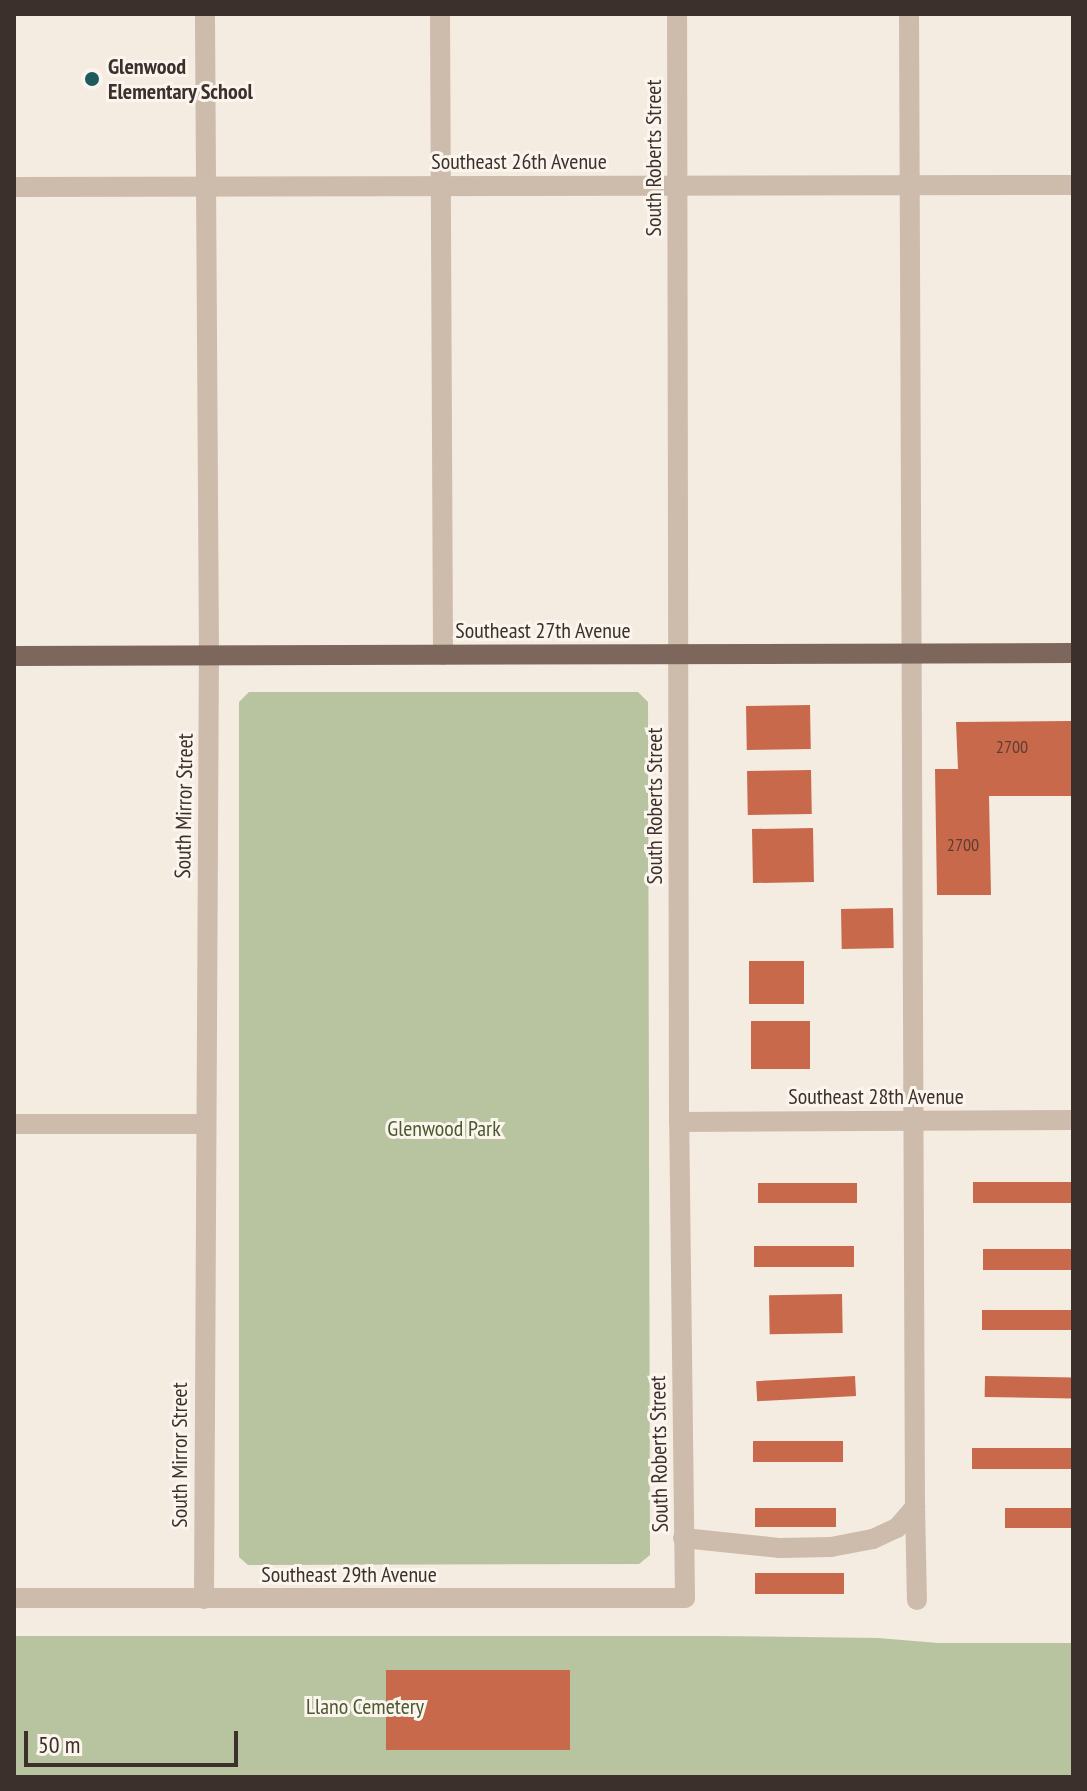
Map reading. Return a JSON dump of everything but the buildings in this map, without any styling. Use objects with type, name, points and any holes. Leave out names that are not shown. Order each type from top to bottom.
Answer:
[{"type":"main road","name":"Southeast 27th Avenue","points":[[14,656],[1073,653]]},
{"type":"street","name":"South Mirror Street","points":[[204,1599],[204,1124],[209,656],[205,14]]},
{"type":"street","points":[[440,14],[443,655]]},
{"type":"street","name":"South Roberts Street","points":[[677,14],[679,1122],[685,1598]]},
{"type":"street","points":[[909,14],[917,1600]]},
{"type":"street","name":"Southeast 26th Avenue","points":[[14,187],[1073,185]]},
{"type":"street","name":"Southeast 28th Avenue","points":[[679,1122],[1073,1120]]},
{"type":"street","points":[[14,1124],[204,1124]]},
{"type":"street","points":[[683,1538],[780,1548],[831,1547],[873,1539],[897,1528],[915,1507]]},
{"type":"street","name":"Southeast 29th Avenue","points":[[14,1598],[685,1598]]},
{"type":"green space","name":"Glenwood Park","points":[[249,692],[638,692],[648,702],[650,1555],[639,1564],[248,1565],[239,1557],[239,702]]},
{"type":"green space","name":"Llano Cemetery","points":[[14,1636],[715,1636],[878,1638],[938,1643],[1073,1643],[1073,1777],[14,1777]]},
{"type":"place","name":"Glenwood Elementary School","points":[[92,79]]}]
